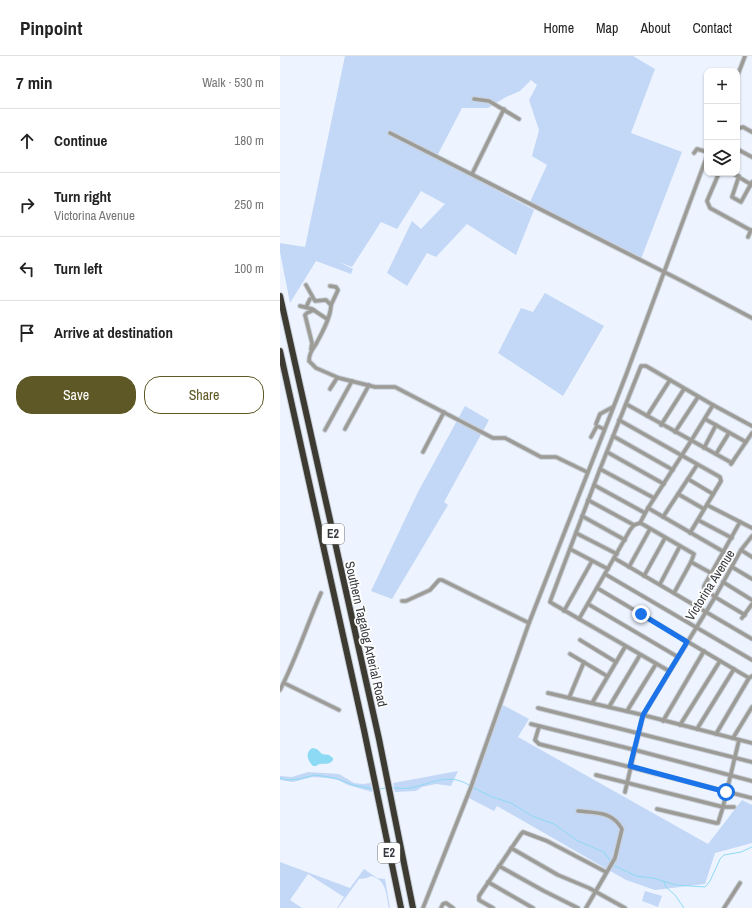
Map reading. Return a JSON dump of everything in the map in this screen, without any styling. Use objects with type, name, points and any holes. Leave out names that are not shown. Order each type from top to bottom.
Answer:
[{"type":"highway","name":"Southern Tagalog Arterial Road","points":[[280,296],[393,804],[414,908]]},
{"type":"highway","name":"Southern Tagalog Arterial Road","points":[[280,351],[364,730],[401,908]]},
{"type":"street","points":[[740,69],[745,56]]},
{"type":"street","points":[[474,99],[489,101],[519,119]]},
{"type":"street","points":[[472,174],[504,109]]},
{"type":"street","points":[[740,128],[743,127],[752,132]]},
{"type":"street","points":[[390,133],[752,318]]},
{"type":"street","points":[[694,153],[697,149],[704,151]]},
{"type":"street","points":[[740,151],[752,157]]},
{"type":"street","points":[[423,908],[471,785],[529,623],[613,407],[704,164]]},
{"type":"street","points":[[718,176],[706,201],[707,204],[710,208],[752,230],[748,237]]},
{"type":"street","points":[[739,176],[752,183],[741,202],[732,197],[739,176]]},
{"type":"street","points":[[306,286],[315,301],[326,300],[330,305]]},
{"type":"street","points":[[330,286],[336,287],[338,290],[330,305],[327,319],[308,356],[310,363],[316,368],[337,378],[375,387],[395,387],[493,438],[505,438],[542,457],[556,457],[587,472]]},
{"type":"street","points":[[306,307],[310,299]]},
{"type":"street","points":[[300,306],[314,310],[327,319]]},
{"type":"street","points":[[311,351],[312,343],[305,315],[314,310]]},
{"type":"street","points":[[669,671],[564,611],[552,603],[550,599],[606,452],[642,365],[752,426]]},
{"type":"street","points":[[330,389],[337,378]]},
{"type":"street","points":[[647,416],[670,380]]},
{"type":"street","points":[[325,430],[352,381]]},
{"type":"street","points":[[345,429],[369,385]]},
{"type":"street","points":[[661,425],[684,389]]},
{"type":"street","points":[[676,432],[698,397]]},
{"type":"street","points":[[626,404],[661,425],[716,454],[731,464],[752,433]]},
{"type":"street","points":[[579,619],[634,525],[640,523],[654,498],[692,441],[713,405]]},
{"type":"street","points":[[596,424],[600,414],[613,407]]},
{"type":"street","points":[[423,452],[444,412]]},
{"type":"street","points":[[705,419],[746,442]]},
{"type":"street","points":[[619,420],[720,477],[721,481],[690,533]]},
{"type":"street","points":[[704,448],[716,425]]},
{"type":"street","points":[[591,437],[597,426],[604,429]]},
{"type":"street","points":[[716,454],[729,433]]},
{"type":"street","points":[[613,436],[673,470]]},
{"type":"street","points":[[606,452],[664,484]]},
{"type":"street","points":[[663,517],[697,464]]},
{"type":"street","points":[[600,469],[654,498]]},
{"type":"street","points":[[688,479],[714,494]]},
{"type":"street","points":[[594,485],[645,513]]},
{"type":"street","points":[[678,494],[752,528]]},
{"type":"street","points":[[588,500],[634,525]]},
{"type":"street","points":[[648,508],[724,552]]},
{"type":"street","points":[[582,516],[625,540]]},
{"type":"street","points":[[698,520],[732,538]]},
{"type":"street","points":[[740,522],[704,588],[744,616],[752,604]]},
{"type":"street","points":[[640,523],[694,554],[674,593]]},
{"type":"street","points":[[629,567],[650,529]]},
{"type":"street","points":[[576,533],[617,554]]},
{"type":"street","points":[[741,550],[752,536]]},
{"type":"street","points":[[644,576],[665,538]]},
{"type":"street","points":[[660,584],[680,546]]},
{"type":"street","points":[[570,549],[608,569]]},
{"type":"street","name":"Victorina Avenue","points":[[625,792],[643,715],[715,597],[741,550],[752,557]]},
{"type":"street","points":[[614,558],[752,639]]},
{"type":"street","points":[[564,611],[592,561]]},
{"type":"street","points":[[691,562],[711,573]]},
{"type":"street","points":[[732,567],[752,580]]},
{"type":"street","points":[[605,574],[752,660]]},
{"type":"street","points":[[402,600],[406,601],[430,590],[439,580],[442,580],[529,623]]},
{"type":"street","points":[[723,582],[752,600]]},
{"type":"street","points":[[597,588],[687,642],[750,677],[716,734]]},
{"type":"street","points":[[280,690],[321,593]]},
{"type":"street","points":[[588,604],[678,657]]},
{"type":"street","points":[[580,640],[616,662]]},
{"type":"street","points":[[592,703],[625,647]]},
{"type":"street","points":[[663,721],[704,651]]},
{"type":"street","points":[[570,654],[607,676]]},
{"type":"street","points":[[609,707],[640,655]]},
{"type":"street","points":[[680,725],[720,661]]},
{"type":"street","points":[[570,698],[584,662]]},
{"type":"street","points":[[626,711],[656,664]]},
{"type":"street","points":[[697,729],[734,669]]},
{"type":"street","points":[[284,683],[339,710]]},
{"type":"street","points":[[548,693],[752,742]]},
{"type":"street","points":[[733,738],[752,707]]},
{"type":"street","points":[[538,708],[752,762]]},
{"type":"street","points":[[531,724],[752,781]]},
{"type":"street","points":[[539,726],[535,740],[539,744],[752,798]]},
{"type":"street","points":[[657,809],[716,823],[719,821],[739,740]]},
{"type":"street","points":[[596,775],[723,807],[734,807]]},
{"type":"street","points":[[578,811],[605,814],[614,818],[622,829],[615,858],[586,908]]},
{"type":"street","points":[[493,908],[479,900],[479,896],[520,834],[523,832],[547,841],[606,872]]},
{"type":"street","points":[[511,848],[558,875],[625,908]]},
{"type":"street","points":[[499,866],[578,908]]},
{"type":"street","points":[[488,882],[533,908]]},
{"type":"street","points":[[724,908],[740,882]]},
{"type":"street","points":[[441,908],[443,904],[446,903],[453,908]]},
{"type":"shaded area","points":[[345,56],[633,56],[655,69],[631,133],[682,152],[641,259],[530,202],[547,165],[532,156],[539,130],[529,100],[537,85],[531,80],[520,91],[506,97],[488,108],[462,108],[436,158],[534,210],[516,255],[467,224],[436,257],[427,253],[407,286],[387,273],[412,221],[421,229],[445,204],[421,191],[397,229],[381,222],[352,267],[339,262],[353,269],[351,274],[316,261],[290,303],[280,252],[280,243],[305,247]]},
{"type":"shaded area","points":[[545,293],[604,326],[563,396],[498,353],[521,308],[533,312]]},
{"type":"shaded area","points":[[465,406],[489,420],[444,502],[448,505],[392,599],[371,591],[418,492]]},
{"type":"shaded area","points":[[501,704],[529,719],[518,737],[708,844],[742,800],[752,805],[752,843],[715,853],[705,884],[655,890],[626,880],[497,806],[494,811],[467,797]]},
{"type":"shaded area","points":[[312,748],[317,749],[322,754],[329,755],[333,758],[333,760],[329,763],[313,766],[308,757],[308,752]]},
{"type":"shaded area","points":[[458,771],[451,786],[436,784],[422,787],[416,791],[395,792],[393,783]]},
{"type":"shaded area","points":[[308,772],[339,774],[354,783],[371,783],[372,792],[348,785],[338,780],[327,778],[312,777],[293,782],[280,780],[280,776],[292,777]]},
{"type":"shaded area","points":[[280,862],[350,888],[364,869],[377,878],[385,879],[390,908],[383,884],[376,878],[371,876],[359,879],[337,908],[344,897],[308,874],[290,900],[302,908],[280,908]]},
{"type":"shaded area","points":[[645,891],[662,896],[658,907],[642,901]]},
{"type":"waterway","points":[[280,778],[288,780],[315,775],[335,778],[353,785],[374,789]]},
{"type":"waterway","points":[[391,788],[410,788],[446,779],[454,779],[469,785]]},
{"type":"waterway","points":[[472,787],[492,797],[511,803],[532,816],[554,824],[578,841],[604,852],[611,862]]},
{"type":"waterway","points":[[379,789],[386,788]]},
{"type":"waterway","points":[[613,865],[636,876],[653,878],[676,885],[705,887],[710,881],[720,859],[724,855],[741,852],[752,847]]},
{"type":"waterway","points":[[664,882],[666,887],[675,895],[684,908]]},
{"type":"route","points":[[641,614],[687,642],[643,715],[630,766],[726,792]]}]
